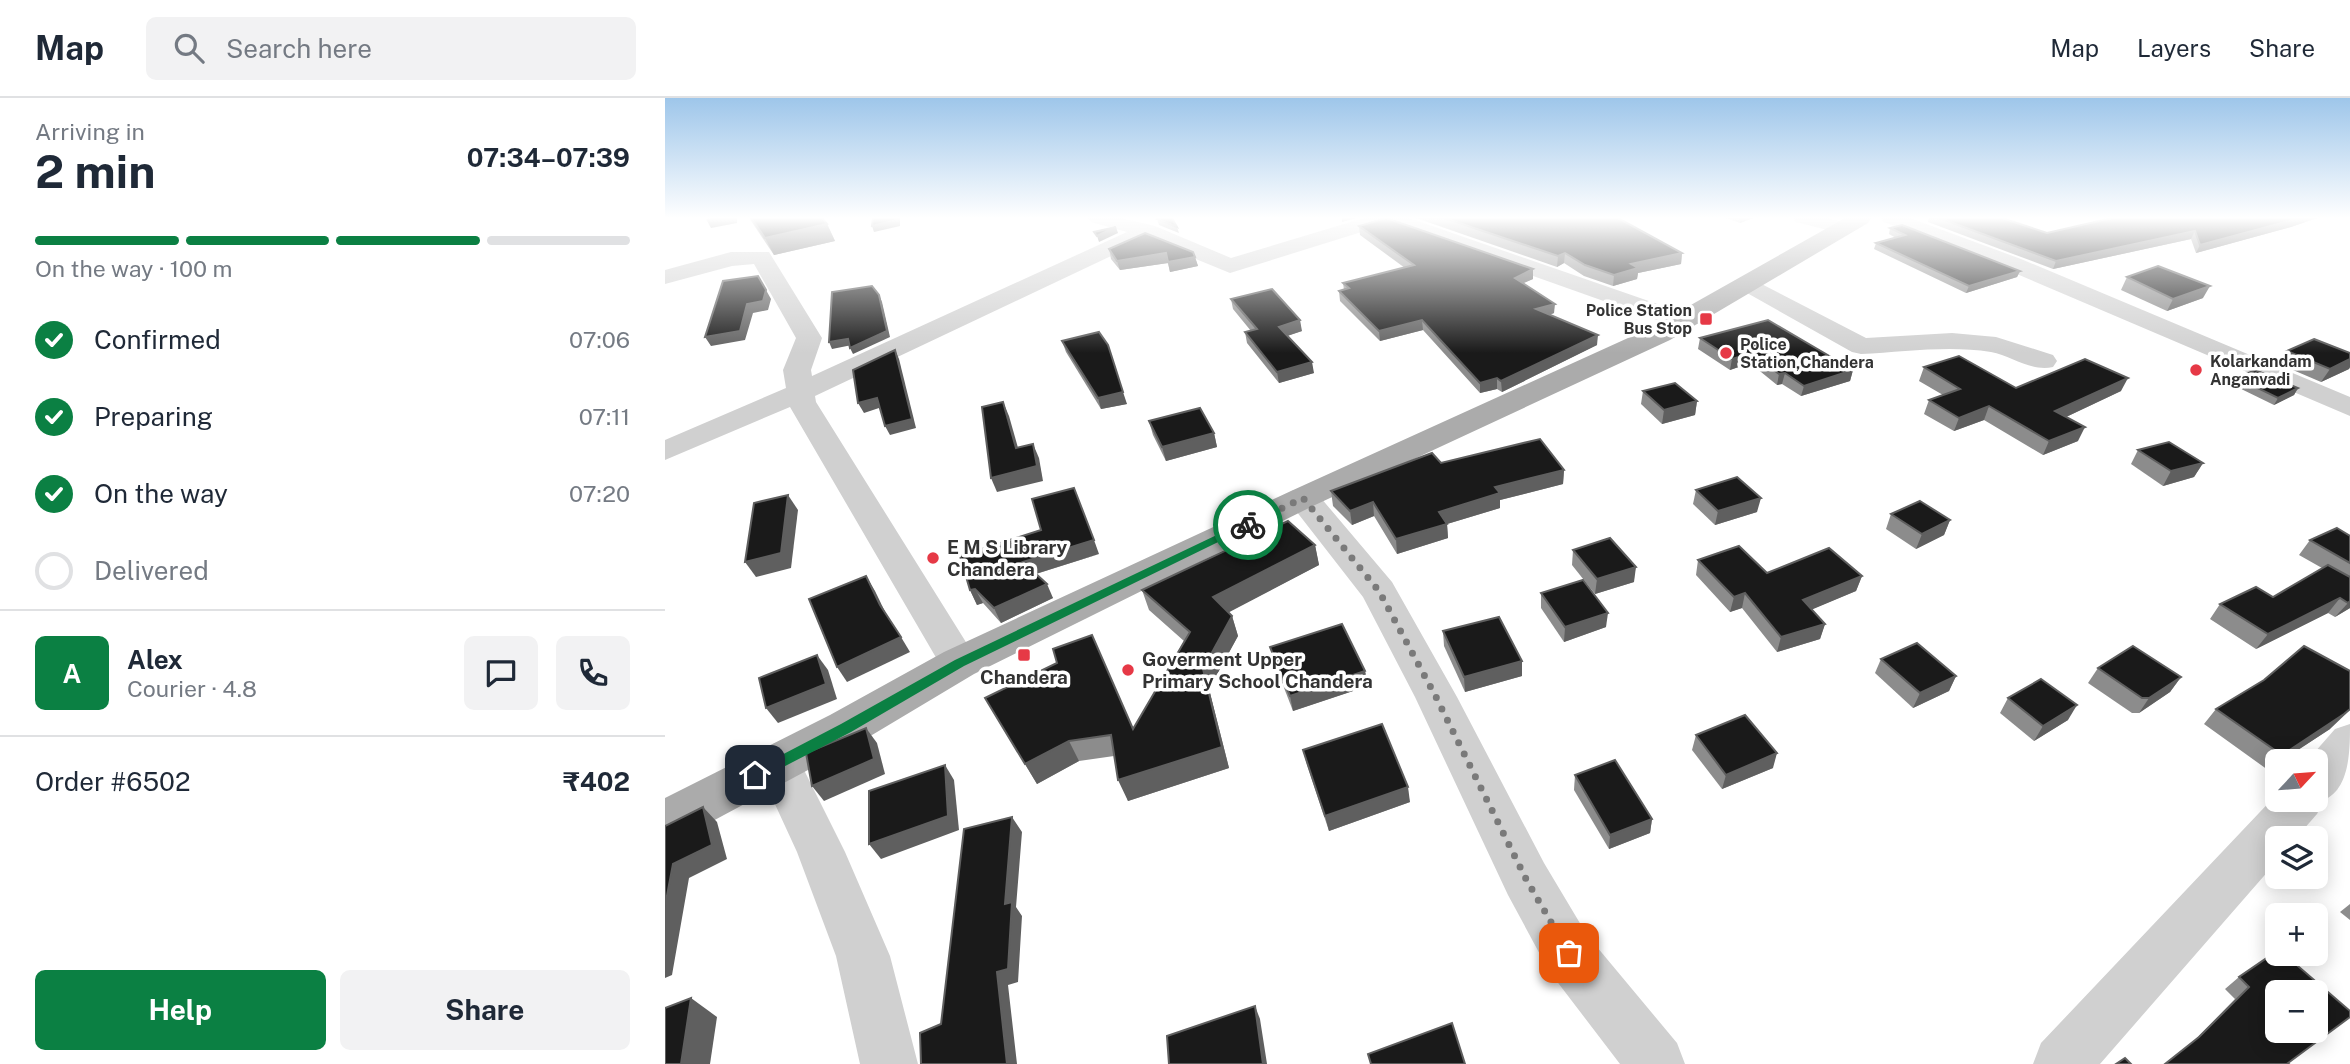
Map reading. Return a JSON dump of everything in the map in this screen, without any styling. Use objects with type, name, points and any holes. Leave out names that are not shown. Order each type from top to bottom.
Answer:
[{"type":"main road","points":[[665,821],[778,763],[959,663],[1303,498],[1683,321],[1783,263]]},
{"type":"street","points":[[665,277],[716,263]]},
{"type":"street","points":[[765,263],[809,338],[797,370],[802,401],[959,663]]},
{"type":"street","points":[[665,451],[800,392],[1078,263]]},
{"type":"street","points":[[1223,263],[1230,266],[1240,263]]},
{"type":"street","points":[[1520,263],[1602,295],[1683,321]]},
{"type":"street","points":[[2011,263],[2350,407]]},
{"type":"street","points":[[1748,284],[1861,346],[1952,341],[1996,345],[2043,361]]},
{"type":"street","points":[[1303,498],[1379,591],[1436,697],[1526,879],[1569,953],[1655,1064]]},
{"type":"street","points":[[2328,768],[2350,741]]},
{"type":"street","points":[[778,763],[821,852],[863,956],[889,1064]]},
{"type":"street","points":[[2062,1064],[2290,812]]},
{"type":"building","points":[[1411,263],[1516,263],[1533,269],[1515,278],[1555,304],[1536,309],[1598,335],[1501,381],[1497,378],[1480,383],[1422,320],[1379,331],[1339,291],[1349,288],[1343,283],[1414,265]]},
{"type":"building","points":[[1582,263],[1635,263],[1631,264],[1638,268],[1614,275]]},
{"type":"building","points":[[1919,263],[2000,263],[2020,271],[1969,286]]},
{"type":"building","points":[[2158,266],[2210,286],[2173,299],[2127,277]]},
{"type":"building","points":[[758,276],[766,290],[763,301],[747,304],[740,331],[705,337],[723,281]]},
{"type":"building","points":[[872,286],[879,295],[887,331],[850,348],[848,339],[829,342],[832,292]]},
{"type":"building","points":[[1272,289],[1300,320],[1279,327],[1312,362],[1277,372],[1245,332],[1257,329],[1231,299]]},
{"type":"building","points":[[1768,320],[1853,370],[1804,386],[1785,373],[1779,374],[1752,353],[1732,359],[1700,338]]},
{"type":"building","points":[[1099,332],[1108,345],[1123,392],[1098,398],[1062,341]]},
{"type":"building","points":[[2314,339],[2350,353],[2350,359],[2330,369],[2287,351]]},
{"type":"building","points":[[895,350],[912,419],[885,426],[877,398],[858,403],[853,370]]},
{"type":"building","points":[[1959,356],[2016,388],[2085,359],[2128,378],[2055,411],[2085,427],[2049,441],[1989,406],[1959,418],[1929,400],[1960,389],[1924,367]]},
{"type":"building","points":[[2255,370],[2298,388],[2278,398],[2237,378]]},
{"type":"building","points":[[1675,383],[1697,401],[1664,410],[1643,391]]},
{"type":"building","points":[[1003,402],[1016,448],[1033,444],[1037,466],[991,478],[982,407]]},
{"type":"building","points":[[1200,408],[1214,433],[1162,447],[1149,421]]},
{"type":"building","points":[[1540,439],[1564,470],[1495,487],[1500,493],[1439,512],[1447,524],[1396,539],[1373,502],[1350,511],[1331,491],[1432,453],[1441,463]]},
{"type":"building","points":[[2169,442],[2203,463],[2171,471],[2138,450]]},
{"type":"building","points":[[1737,477],[1761,498],[1718,511],[1696,490]]},
{"type":"building","points":[[1074,488],[1094,540],[1023,562],[1047,584],[994,608],[975,589],[970,590],[960,556],[1041,530],[1032,499]]},
{"type":"building","points":[[788,495],[781,553],[745,562],[754,503]]},
{"type":"building","points":[[1920,501],[1950,520],[1922,534],[1891,514]]},
{"type":"building","points":[[1288,521],[1315,545],[1213,597],[1232,616],[1203,669],[1222,747],[1118,780],[1111,735],[1069,741],[1025,764],[985,698],[1057,663],[1053,649],[1092,635],[1133,729],[1190,632],[1142,590]]},
{"type":"building","points":[[2337,528],[2350,536],[2350,563],[2310,540]]},
{"type":"building","points":[[1610,538],[1636,567],[1597,579],[1573,550]]},
{"type":"building","points":[[1739,546],[1767,573],[1829,548],[1862,576],[1803,600],[1825,624],[1781,637],[1745,593],[1734,597],[1698,560]]},
{"type":"building","points":[[2328,565],[2350,577],[2350,601],[2348,603],[2340,598],[2268,634],[2220,604],[2256,587],[2273,597]]},
{"type":"building","points":[[866,576],[880,605],[901,637],[837,667],[809,599]]},
{"type":"building","points":[[1583,580],[1608,613],[1565,627],[1541,593]]},
{"type":"building","points":[[1499,617],[1522,661],[1464,677],[1443,631]]},
{"type":"building","points":[[1342,624],[1365,671],[1290,696],[1270,647]]},
{"type":"building","points":[[1917,643],[1956,676],[1920,693],[1881,659]]},
{"type":"building","points":[[2133,646],[2181,677],[2149,698],[2142,698],[2098,668]]},
{"type":"building","points":[[2304,646],[2350,671],[2350,709],[2291,749],[2273,749],[2216,709],[2264,680]]},
{"type":"building","points":[[817,655],[826,684],[766,708],[759,678]]},
{"type":"building","points":[[2041,679],[2077,705],[2043,726],[2008,698]]},
{"type":"building","points":[[1745,715],[1777,753],[1726,775],[1696,735]]},
{"type":"building","points":[[1382,724],[1408,787],[1325,816],[1303,750]]},
{"type":"building","points":[[866,728],[874,759],[812,786],[806,753]]},
{"type":"building","points":[[1615,760],[1652,819],[1610,835],[1575,775]]},
{"type":"building","points":[[945,765],[948,816],[869,844],[869,791]]},
{"type":"building","points":[[703,807],[712,845],[673,864],[665,906],[665,826]]},
{"type":"building","points":[[1012,817],[1005,904],[1012,902],[1008,969],[997,972],[1007,1064],[921,1064],[920,1033],[941,1024],[964,829]]},
{"type":"building","points":[[2265,959],[2265,966],[2298,966],[2314,980],[2265,980],[2265,1043],[2315,1043],[2289,1064],[2165,1064],[2199,1037],[2249,987],[2239,977]]},
{"type":"building","points":[[2328,992],[2350,1011],[2350,1017],[2328,1033]]},
{"type":"building","points":[[691,998],[681,1064],[665,1064],[665,1008]]},
{"type":"building","points":[[1255,1006],[1263,1064],[1169,1064],[1167,1036]]},
{"type":"building","points":[[1452,1023],[1465,1064],[1371,1064],[1368,1054]]},
{"type":"building","points":[[2125,1058],[2131,1064],[2116,1064]]},
{"type":"way so far","points":[[1248,525],[1303,498],[1379,591],[1436,697],[1526,879],[1569,953]]},
{"type":"place","name":"Police Station Bus Stop","points":[[1706,319]]},
{"type":"place","name":"Police Station,Chandera","points":[[1726,353]]},
{"type":"place","name":"Kolarkandam Anganvadi","points":[[2196,370]]},
{"type":"place","name":"E M S Library Chandera","points":[[933,558]]},
{"type":"place","name":"Chandera","points":[[1024,655]]},
{"type":"place","name":"Goverment Upper Primary School Chandera","points":[[1128,670]]},
{"type":"route","points":[[755,775],[846,728],[959,663],[1248,525]]}]
